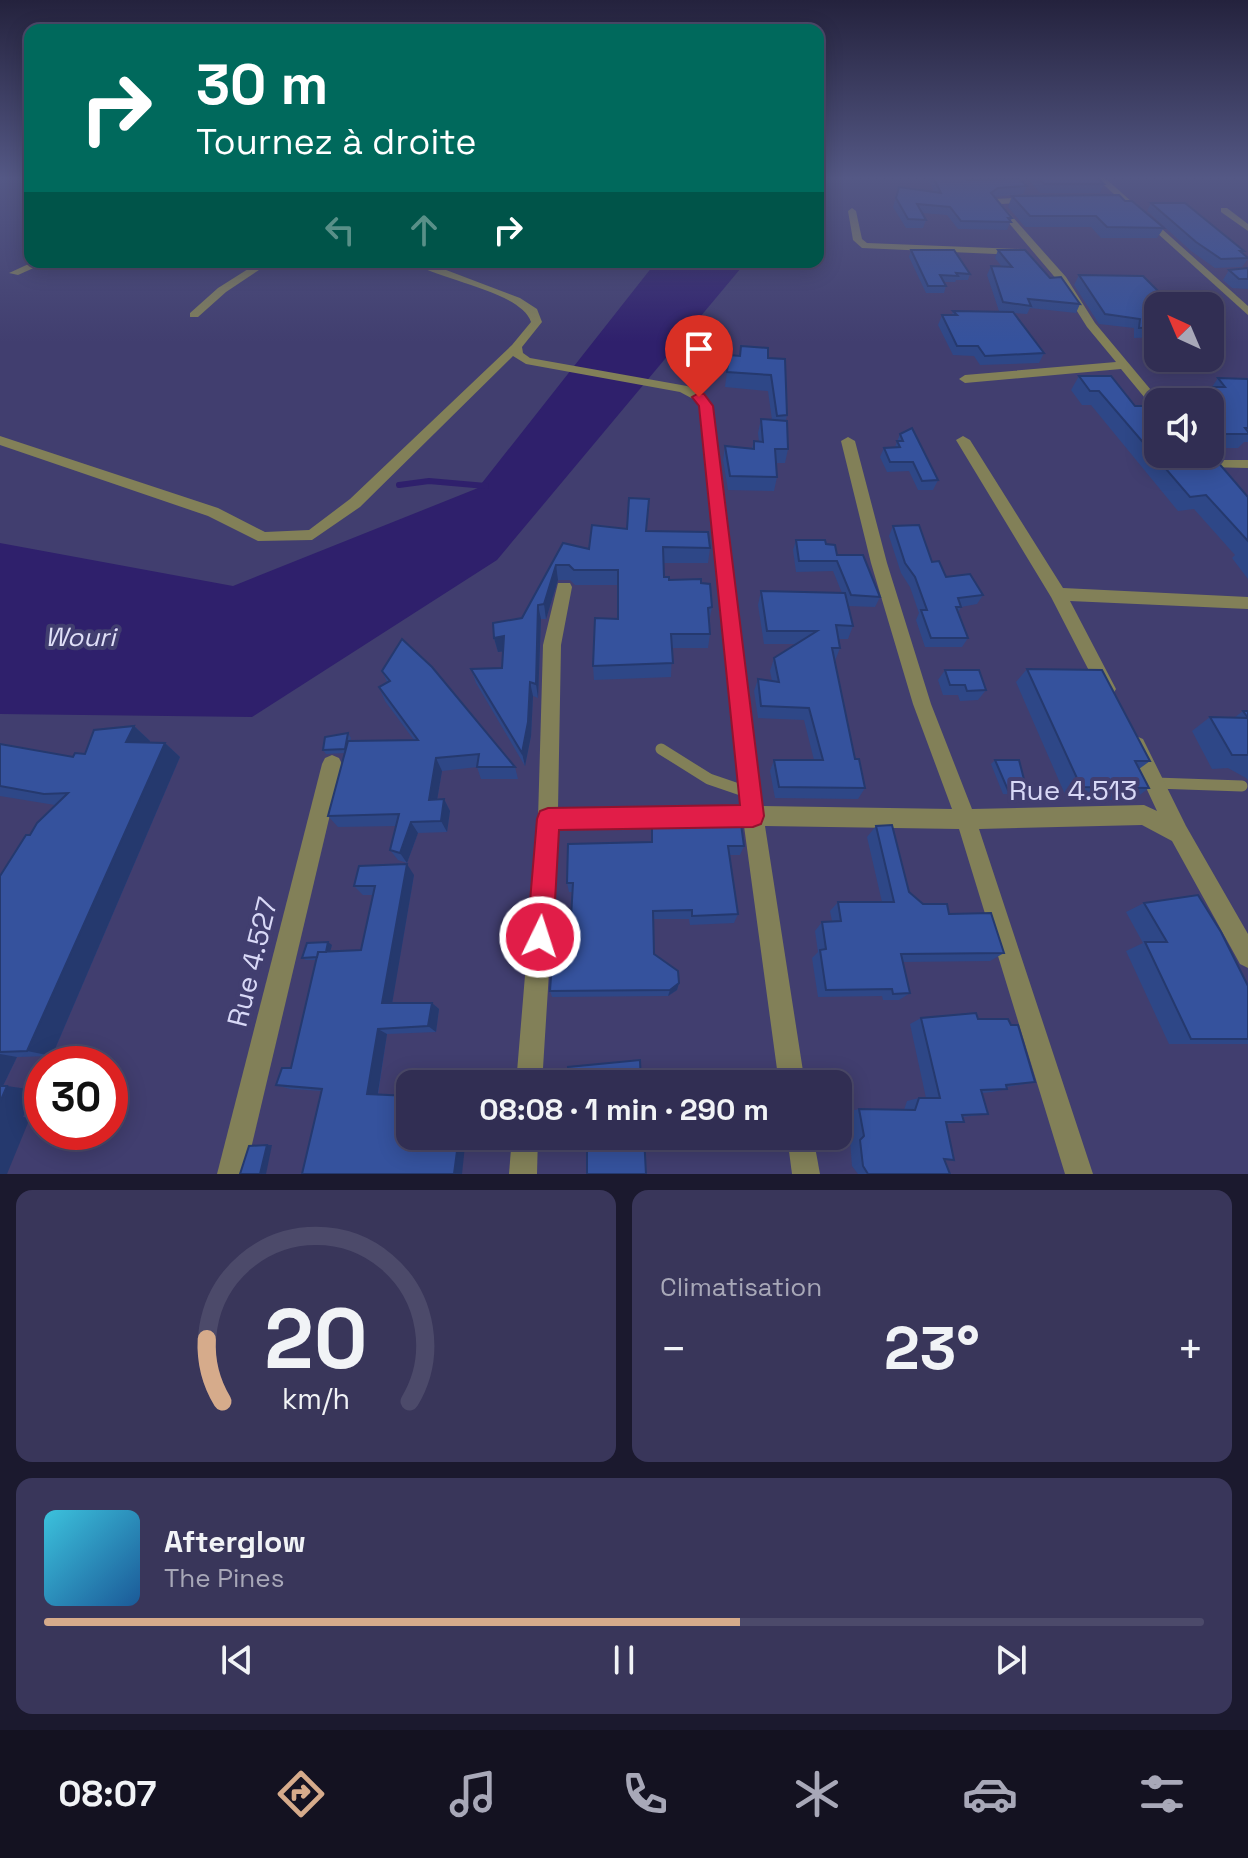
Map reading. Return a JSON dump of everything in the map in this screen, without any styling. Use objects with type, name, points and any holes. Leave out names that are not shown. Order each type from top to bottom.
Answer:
[{"type":"street","points":[[856,232],[858,240],[865,246],[1037,253]]},
{"type":"street","points":[[1020,232],[1062,279],[1144,390]]},
{"type":"street","points":[[1159,232],[1248,312]]},
{"type":"street","points":[[14,273],[27,268]]},
{"type":"street","points":[[194,315],[222,290],[257,268]]},
{"type":"street","points":[[0,440],[213,512],[263,537],[312,535],[355,503],[516,347],[537,322],[533,311],[516,300],[432,268]]},
{"type":"street","points":[[1206,274],[1220,273]]},
{"type":"street","points":[[516,347],[517,354],[538,365],[683,389],[699,397],[706,406],[752,804],[790,1070]]},
{"type":"street","points":[[965,379],[1123,365]]},
{"type":"street","points":[[963,440],[1058,594],[1179,834],[1248,956]]},
{"type":"street","points":[[848,441],[879,563],[918,690],[966,819],[1079,1174]]},
{"type":"street","points":[[1224,461],[1248,464]]},
{"type":"street","points":[[1212,468],[1219,476]]},
{"type":"street","points":[[530,1070],[548,819],[552,645],[564,587]]},
{"type":"street","points":[[1058,594],[1248,603]]},
{"type":"street","name":"Rue 4.527","points":[[231,1174],[332,764]]},
{"type":"street","name":"Rue 4.513","points":[[548,819],[752,804],[966,819],[1144,815],[1179,834]]},
{"type":"street","points":[[523,1174],[524,1150]]},
{"type":"street","points":[[802,1150],[806,1174]]},
{"type":"lane","points":[[661,749],[752,804]]},
{"type":"lane","points":[[1155,783],[1242,786]]},
{"type":"water","name":"Wouri","points":[[651,268],[741,268],[497,560],[252,717],[0,714],[0,543],[233,586],[478,488]]},
{"type":"building","points":[[1184,232],[1220,232],[1248,258],[1221,259]]},
{"type":"building","points":[[911,250],[954,250],[970,274],[940,275],[946,286],[928,286]]},
{"type":"building","points":[[998,250],[1025,250],[1050,278],[1061,277],[1080,304],[1028,299],[1031,306],[1003,302],[991,266],[1012,267]]},
{"type":"building","points":[[1248,268],[1248,279],[1239,279],[1229,270]]},
{"type":"building","points":[[1079,275],[1143,276],[1159,292],[1144,292],[1144,328],[1139,328],[1140,319],[1105,314]]},
{"type":"building","points":[[953,311],[1013,312],[1044,353],[985,356],[978,346],[957,346],[942,315],[957,315]]},
{"type":"building","points":[[741,346],[768,348],[768,358],[785,359],[787,415],[777,416],[771,375],[727,372],[729,355],[740,356]]},
{"type":"building","points":[[1079,376],[1111,376],[1135,406],[1144,406],[1144,443],[1099,391],[1090,391]]},
{"type":"building","points":[[1218,378],[1248,379],[1248,428],[1245,428],[1248,434],[1224,434],[1224,388],[1196,387],[1225,387]]},
{"type":"building","points":[[761,419],[787,421],[788,449],[775,449],[777,477],[730,476],[725,446],[754,449],[754,441],[763,442]]},
{"type":"building","points":[[912,428],[938,480],[922,481],[913,462],[890,462],[884,448],[900,447],[897,441],[903,441],[900,434]]},
{"type":"building","points":[[1165,468],[1223,468],[1248,497],[1248,541],[1206,495],[1190,497]]},
{"type":"building","points":[[629,498],[649,499],[646,531],[708,532],[710,548],[663,547],[664,577],[669,577],[669,580],[701,579],[701,583],[710,584],[710,634],[671,634],[673,663],[593,666],[595,618],[618,619],[618,570],[574,570],[569,565],[556,565],[544,604],[538,605],[536,684],[530,682],[528,722],[522,753],[471,669],[502,668],[504,636],[494,638],[493,623],[522,618],[563,543],[589,549],[592,525],[627,529]]},
{"type":"building","points":[[919,525],[932,562],[939,561],[946,577],[970,574],[983,595],[958,598],[961,607],[956,607],[968,638],[931,638],[921,610],[927,610],[915,577],[905,563],[893,526]]},
{"type":"building","points":[[796,540],[825,540],[826,544],[835,545],[837,555],[863,555],[880,597],[851,595],[837,561],[799,561]]},
{"type":"building","points":[[761,591],[845,593],[853,626],[836,625],[840,648],[832,648],[855,759],[859,759],[865,788],[779,787],[774,760],[823,760],[809,708],[761,706],[758,679],[779,682],[774,658],[817,631],[767,631]]},
{"type":"building","points":[[402,639],[432,667],[515,767],[477,767],[479,754],[436,758],[429,800],[444,799],[441,821],[411,822],[400,853],[390,850],[399,814],[328,816],[348,741],[418,740],[379,687],[390,681],[382,671]]},
{"type":"building","points":[[1027,669],[1102,670],[1150,761],[1135,761],[1149,788],[1081,787]]},
{"type":"building","points":[[945,670],[979,670],[986,690],[967,691],[965,685],[950,685]]},
{"type":"building","points":[[1210,717],[1248,718],[1248,755],[1232,755]]},
{"type":"building","points":[[134,726],[126,742],[165,743],[29,1046],[24,1046],[24,1051],[0,1052],[0,876],[26,835],[30,835],[37,823],[68,793],[44,794],[0,786],[0,744],[73,757],[75,753],[85,754],[94,730]]},
{"type":"building","points":[[348,733],[345,749],[323,750],[325,737]]},
{"type":"building","points":[[995,760],[1019,760],[1027,791],[1008,790]]},
{"type":"building","points":[[741,824],[744,846],[728,846],[738,914],[692,916],[692,910],[653,911],[654,954],[678,971],[679,983],[670,990],[550,991],[554,935],[570,935],[573,883],[567,883],[568,844],[652,842],[652,825]]},
{"type":"building","points":[[892,825],[909,892],[923,904],[947,904],[949,914],[991,913],[1004,953],[901,954],[910,993],[893,994],[892,989],[826,990],[820,950],[826,949],[822,922],[841,921],[838,902],[894,902],[876,826]]},
{"type":"building","points":[[407,864],[382,1003],[432,1003],[428,1026],[378,1029],[367,1094],[396,1095],[396,1150],[457,1150],[454,1174],[302,1174],[322,1089],[276,1085],[282,1068],[291,1068],[318,952],[361,950],[375,886],[354,886],[359,866]]},
{"type":"building","points":[[1198,895],[1248,986],[1248,1039],[1191,1039],[1145,942],[1167,942],[1144,903]]},
{"type":"building","points":[[328,942],[326,952],[318,952],[317,957],[302,958],[307,943]]},
{"type":"building","points":[[976,1013],[978,1019],[1008,1019],[1011,1025],[1018,1025],[1035,1082],[1006,1085],[1007,1089],[981,1090],[988,1114],[962,1115],[964,1122],[946,1122],[954,1160],[944,1159],[950,1174],[868,1174],[863,1166],[860,1140],[864,1136],[859,1109],[915,1110],[919,1098],[940,1098],[921,1018]]},
{"type":"building","points":[[640,1060],[640,1070],[568,1070],[568,1067]]},
{"type":"building","points":[[0,1086],[7,1086],[0,1102]]},
{"type":"building","points":[[267,1145],[260,1174],[240,1174],[249,1146]]},
{"type":"building","points":[[587,1150],[645,1150],[646,1174],[587,1174]]},
{"type":"waterway","points":[[399,485],[429,481],[486,486]]},
{"type":"route","points":[[540,937],[548,819],[753,816],[706,406],[699,397]]}]
